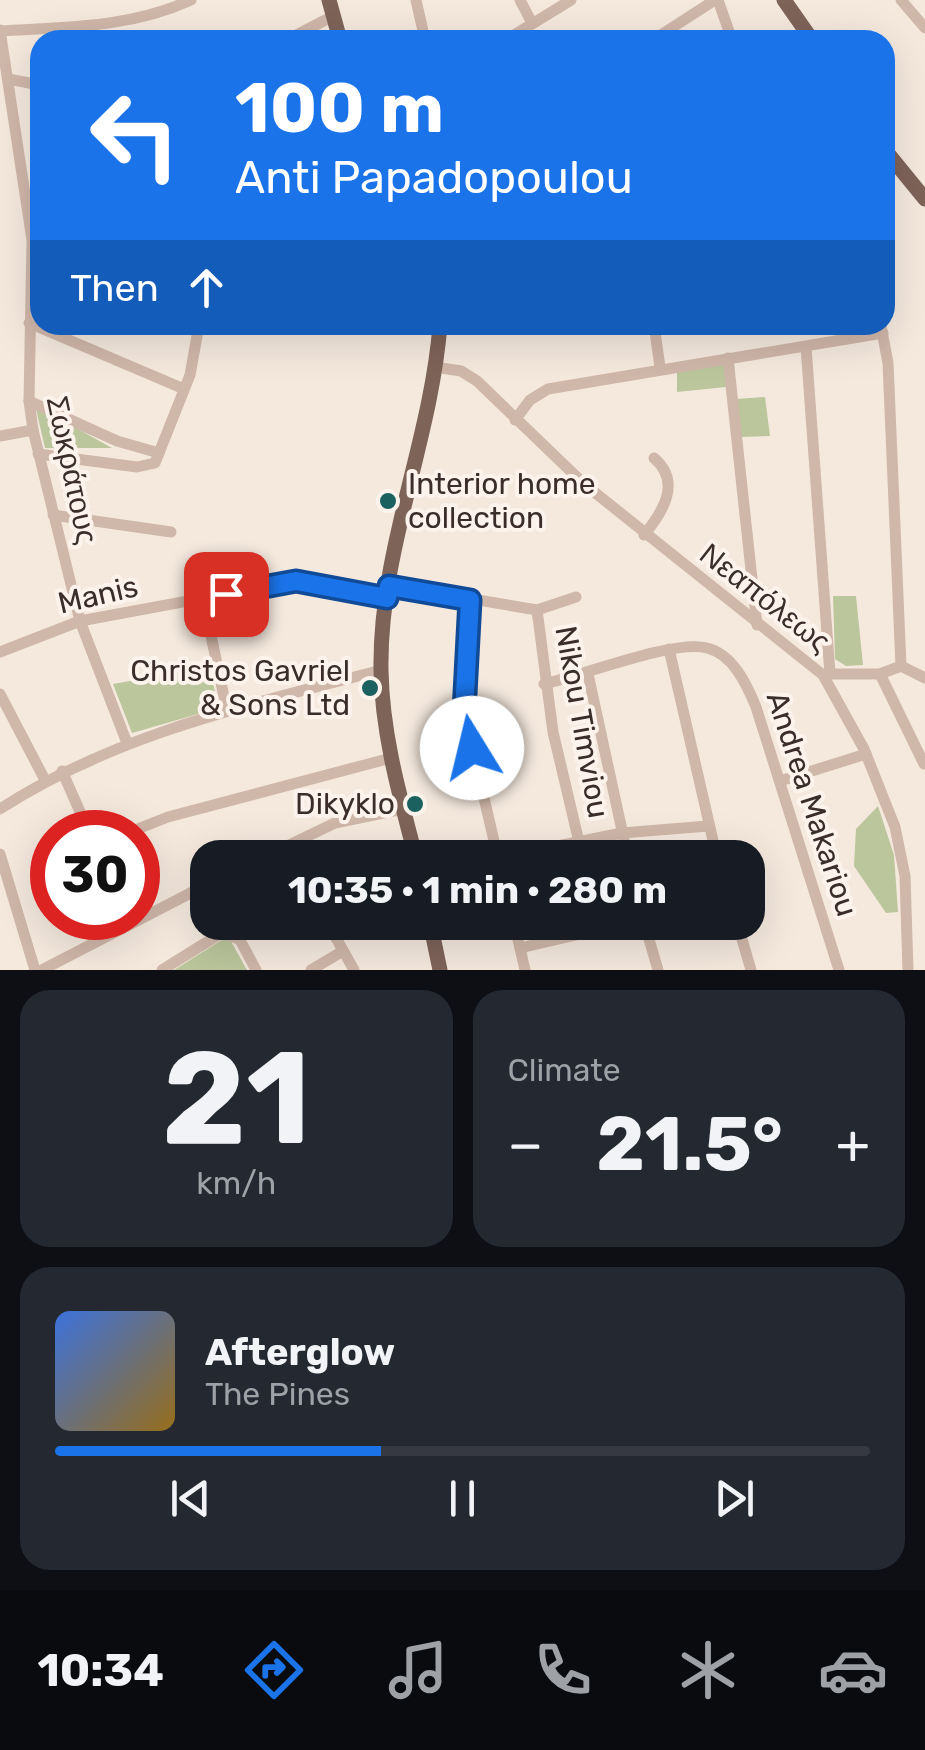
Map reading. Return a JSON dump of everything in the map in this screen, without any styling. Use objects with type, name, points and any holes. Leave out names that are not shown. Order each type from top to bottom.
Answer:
[{"type":"main road","points":[[784,0],[805,30]]},
{"type":"main road","points":[[895,161],[923,190]]},
{"type":"main road","points":[[411,840],[391,758],[382,670],[388,592],[441,335]]},
{"type":"main road","points":[[434,940],[440,970]]},
{"type":"street","points":[[0,31],[123,23],[160,14],[190,0]]},
{"type":"street","points":[[416,0],[424,30]]},
{"type":"street","points":[[520,0],[532,23]]},
{"type":"street","points":[[521,30],[570,0]]},
{"type":"street","points":[[670,30],[716,0],[728,30]]},
{"type":"street","points":[[901,0],[925,28]]},
{"type":"street","points":[[301,30],[331,8]]},
{"type":"street","name":"Σωκράτους","points":[[0,31],[30,206]]},
{"type":"street","points":[[8,79],[30,83]]},
{"type":"street","name":"Σωκράτους","points":[[30,311],[29,400],[38,454],[80,621],[127,743]]},
{"type":"street","points":[[57,335],[184,389]]},
{"type":"street","points":[[38,454],[143,467],[155,463],[184,389],[199,335]]},
{"type":"street","points":[[655,335],[660,368]]},
{"type":"street","points":[[515,420],[530,400],[548,389],[806,347],[857,335]]},
{"type":"street","points":[[883,335],[888,363],[902,666]]},
{"type":"street","points":[[806,347],[826,674],[880,674],[902,666],[925,678]]},
{"type":"street","points":[[728,358],[757,624]]},
{"type":"street","name":"Νεαπόλεως","points":[[436,367],[461,371],[478,381],[515,420],[644,534],[826,674],[866,754],[895,827],[904,876],[908,970]]},
{"type":"street","points":[[29,400],[117,441],[159,453]]},
{"type":"street","points":[[0,436],[33,430]]},
{"type":"street","points":[[644,534],[665,509],[668,484],[662,466],[654,458]]},
{"type":"street","points":[[53,515],[171,532]]},
{"type":"street","name":"Manis","points":[[0,652],[80,621],[296,581],[537,610]]},
{"type":"street","points":[[537,610],[576,597]]},
{"type":"street","points":[[203,598],[227,711]]},
{"type":"street","points":[[470,600],[464,712],[494,840]]},
{"type":"street","name":"Nikou Timviou","points":[[537,610],[544,684],[579,840]]},
{"type":"street","name":"Andrea Makariou","points":[[669,650],[708,648],[736,669],[756,707],[839,970]]},
{"type":"street","points":[[544,684],[669,650],[712,840]]},
{"type":"street","points":[[0,809],[62,771],[127,743],[227,711],[382,670]]},
{"type":"street","points":[[588,674],[624,840]]},
{"type":"street","points":[[880,674],[924,764]]},
{"type":"street","points":[[0,694],[45,780]]},
{"type":"street","points":[[780,781],[866,754]]},
{"type":"street","points":[[160,821],[391,758]]},
{"type":"street","points":[[62,771],[79,810]]},
{"type":"street","points":[[306,840],[335,823],[403,809]]},
{"type":"street","points":[[590,840],[708,826]]},
{"type":"street","points":[[0,854],[39,970],[93,940]]},
{"type":"street","points":[[160,906],[190,892]]},
{"type":"street","points":[[162,970],[224,932],[232,933],[256,970]]},
{"type":"street","points":[[337,940],[354,970]]},
{"type":"street","points":[[518,940],[525,970]]},
{"type":"street","points":[[520,948],[554,940]]},
{"type":"street","points":[[649,940],[658,970]]},
{"type":"street","points":[[742,940],[751,970]]},
{"type":"street","points":[[311,970],[343,951]]},
{"type":"green space","points":[[724,363],[726,387],[677,392],[677,370]]},
{"type":"green space","points":[[765,397],[770,436],[740,437],[736,399]]},
{"type":"green space","points":[[35,405],[112,448],[45,448]]},
{"type":"green space","points":[[833,596],[856,596],[863,665],[846,666],[835,659]]},
{"type":"green space","points":[[209,667],[219,708],[132,733],[113,684]]},
{"type":"green space","points":[[878,806],[894,855],[898,912],[886,913],[854,866],[856,829]]},
{"type":"green space","points":[[222,940],[230,940],[247,970],[174,970]]},
{"type":"place","name":"Interior home collection","points":[[388,501]]},
{"type":"place","name":"Christos Gavriel & Sons Ltd","points":[[370,688]]},
{"type":"place","name":"Dikyklo","points":[[415,804]]},
{"type":"route","points":[[226,594],[296,581],[325,583],[387,598],[389,586],[470,600],[464,712],[472,748]]}]
